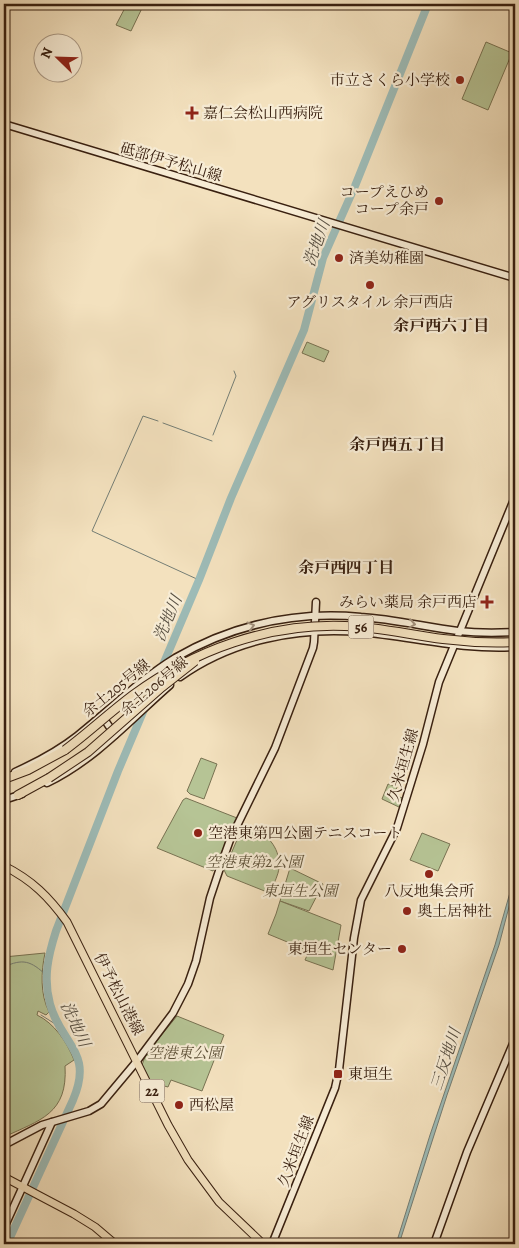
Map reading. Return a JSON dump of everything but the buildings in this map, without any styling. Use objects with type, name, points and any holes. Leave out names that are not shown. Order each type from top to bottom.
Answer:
[{"type":"highway","name":"56","points":[[209,652],[262,634],[313,626],[364,627],[442,639],[478,642],[515,642]]},
{"type":"highway","points":[[4,778],[28,770],[65,750],[152,681],[184,662],[209,652]]},
{"type":"highway","points":[[18,795],[49,778],[88,752],[162,687],[185,668],[209,652]]},
{"type":"main road","name":"伊予松山港線","points":[[5,868],[36,885],[58,909],[66,921],[180,1147],[193,1168],[220,1202],[263,1244]]},
{"type":"main road","points":[[4,1177],[94,1227],[115,1244]]},
{"type":"street","name":"砥部伊予松山線","points":[[4,124],[515,278]]},
{"type":"street","name":"久米垣生線","points":[[272,1244],[335,1088],[339,1070],[355,929],[361,900],[397,828],[423,744],[439,682],[515,497]]},
{"type":"street","points":[[4,1145],[55,1121],[89,1111],[101,1104],[137,1061],[172,1014],[188,984],[196,961],[208,905],[230,840],[265,770],[286,721],[313,648],[316,602]]},
{"type":"street","name":"余土205号線","points":[[4,778],[59,749],[76,737],[153,672],[174,659],[225,634],[282,619],[316,615],[360,616],[460,631],[515,632]]},
{"type":"street","points":[[390,636],[396,621]]},
{"type":"street","name":"余土206号線","points":[[4,800],[52,781],[83,761],[131,721],[158,695],[198,665],[231,649],[281,635],[315,632],[359,632],[476,648],[515,647]]},
{"type":"street","points":[[225,634],[231,649]]},
{"type":"street","points":[[102,715],[115,735]]},
{"type":"street","points":[[434,1244],[467,1152],[515,1039]]},
{"type":"street","points":[[4,1228],[55,1121]]},
{"type":"green space","points":[[127,4],[144,4],[131,31],[116,25]]},
{"type":"green space","points":[[486,42],[512,53],[488,110],[462,99]]},
{"type":"green space","points":[[307,342],[329,351],[324,362],[302,353]]},
{"type":"green space","points":[[201,758],[217,764],[204,799],[187,791]]},
{"type":"green space","points":[[388,784],[397,787],[394,795],[405,799],[401,808],[382,799]]},
{"type":"green space","name":"空港東第四公園テニスコート","points":[[186,798],[237,818],[213,871],[157,848],[183,800]]},
{"type":"green space","name":"空港東第2公園","points":[[243,826],[267,837],[277,852],[279,870],[273,885],[267,892],[227,876],[224,870]]},
{"type":"green space","points":[[422,833],[450,844],[438,871],[410,860]]},
{"type":"green space","name":"東垣生公園","points":[[290,868],[323,884],[309,911],[280,901]]},
{"type":"green space","points":[[280,901],[341,925],[333,970],[305,960],[309,951],[268,934]]},
{"type":"green space","points":[[45,953],[42,983],[44,998],[49,1012],[46,1015],[38,1011],[37,1015],[49,1023],[59,1034],[68,1046],[74,1060],[65,1066],[65,1082],[57,1105],[40,1120],[4,1137],[4,957]]},
{"type":"green space","name":"空港東公園","points":[[177,1016],[224,1035],[202,1091],[171,1080],[168,1087],[149,1082],[142,1065],[146,1054]]},
{"type":"water","points":[[515,875],[515,884],[499,945],[447,1095],[399,1244],[396,1244],[430,1135],[495,945]]},
{"type":"waterway","name":"洗地川","points":[[7,1244],[73,1100],[78,1083],[80,1070],[78,1059],[55,1018],[48,994],[47,967],[56,931],[118,771],[199,580],[231,498],[304,330],[323,258],[355,186],[428,4]]},
{"type":"waterway","points":[[213,435],[236,376],[234,371]]},
{"type":"waterway","points":[[158,421],[143,416],[92,531],[199,580]]},
{"type":"waterway","points":[[163,423],[212,441]]},
{"type":"waterway","points":[[4,967],[16,962],[27,962],[46,975]]},
{"type":"waterway","points":[[41,1015],[60,1027]]},
{"type":"place","name":"市立さくら小学校","points":[[460,80]]},
{"type":"place","name":"嘉仁会松山西病院","points":[[192,113]]},
{"type":"place","name":"コープえひめ コープ余戸","points":[[439,201]]},
{"type":"place","name":"済美幼稚園","points":[[339,258]]},
{"type":"place","name":"アグリスタイル 余戸西店","points":[[370,285]]},
{"type":"place","name":"みらい薬局 余戸西店","points":[[487,602]]},
{"type":"place","name":"空港東第四公園テニスコート","points":[[198,833]]},
{"type":"place","name":"八反地集会所","points":[[429,874]]},
{"type":"place","name":"奥土居神社","points":[[407,911]]},
{"type":"place","name":"東垣生センター","points":[[402,949]]},
{"type":"place","name":"東垣生","points":[[338,1074]]},
{"type":"place","name":"西松屋","points":[[179,1105]]},
{"type":"district","name":"余戸西六丁目","points":[[441,325]]},
{"type":"district","name":"余戸西五丁目","points":[[397,444]]},
{"type":"district","name":"余戸西四丁目","points":[[346,567]]},
{"type":"water label","name":"三反地川","points":[[445,1059]]}]
